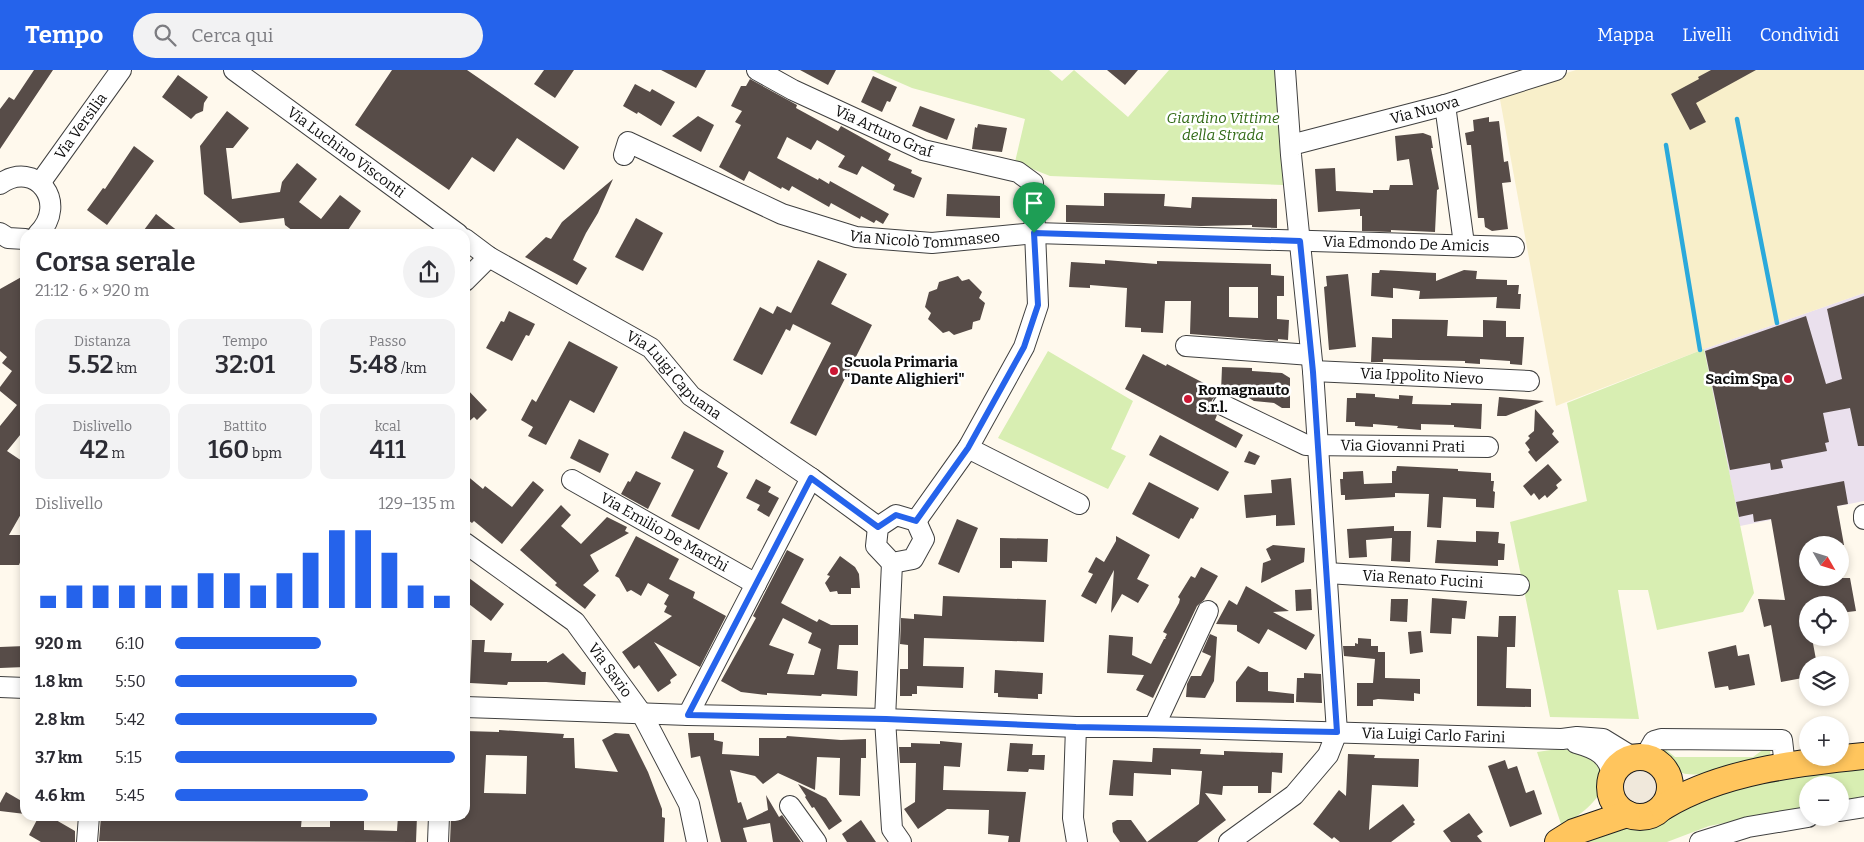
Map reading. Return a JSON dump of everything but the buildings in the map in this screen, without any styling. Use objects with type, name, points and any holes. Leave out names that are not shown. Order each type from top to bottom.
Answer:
[{"type":"main road","points":[[1612,780],[1611,794],[1614,802],[1627,814],[1636,817],[1655,813],[1676,799],[1723,781],[1785,766],[1864,756]]},
{"type":"main road","points":[[1650,762],[1669,778],[1670,793],[1663,807]]},
{"type":"main road","points":[[1566,837],[1602,801],[1621,764],[1650,762],[1677,778],[1695,781],[1723,781]]},
{"type":"main road","points":[[1566,837],[1627,814]]},
{"type":"street","name":"Via Versilia","points":[[40,183],[121,70]]},
{"type":"street","name":"Via Luchino Visconti","points":[[234,70],[451,229]]},
{"type":"street","name":"Via Arturo Graf","points":[[757,70],[793,90],[923,150],[1018,172],[1033,183],[1034,233]]},
{"type":"street","points":[[1229,842],[1294,795],[1328,755],[1337,732],[1312,363],[1290,145],[1285,70]]},
{"type":"street","name":"Via Nuova","points":[[1290,145],[1445,105],[1556,70]]},
{"type":"street","points":[[1445,105],[1464,244]]},
{"type":"street","name":"Via Nicolò Tommaseo","points":[[626,148],[698,183],[782,214],[856,237],[932,243],[1034,233],[1300,241]]},
{"type":"street","points":[[0,184],[9,178],[20,176],[31,178],[40,183],[48,194],[51,204],[50,216],[41,229]]},
{"type":"street","points":[[0,233],[8,238],[20,236]]},
{"type":"street","points":[[916,521],[968,448],[1040,317],[1034,233]]},
{"type":"street","points":[[0,248],[20,240]]},
{"type":"street","name":"Via Edmondo De Amicis","points":[[1300,241],[1464,244],[1514,247]]},
{"type":"street","points":[[470,243],[489,257],[470,277]]},
{"type":"street","name":"Via Luigi Capuana","points":[[489,257],[651,348],[691,396],[811,478],[878,527]]},
{"type":"street","name":"Via Ippolito Nievo","points":[[1186,346],[1312,363],[1530,381]]},
{"type":"street","name":"Via Giovanni Prati","points":[[1223,405],[1306,445],[1488,447]]},
{"type":"street","points":[[968,448],[1079,504]]},
{"type":"street","points":[[688,715],[811,478]]},
{"type":"street","name":"Via Emilio De Marchi","points":[[572,480],[756,584]]},
{"type":"street","points":[[892,563],[913,559],[924,539],[916,521],[896,515],[878,527],[876,546],[892,563],[886,719],[892,828],[901,842]]},
{"type":"street","name":"Via Savio","points":[[470,547],[574,622],[642,714],[689,804],[697,842]]},
{"type":"street","name":"Via Renato Fucini","points":[[1327,573],[1519,585]]},
{"type":"street","points":[[1154,728],[1208,611]]},
{"type":"street","points":[[0,687],[20,688]]},
{"type":"street","name":"Via Luigi Carlo Farini","points":[[470,707],[642,714],[886,719],[1076,727],[1562,739],[1577,737],[1603,739],[1650,762]]},
{"type":"street","points":[[1076,727],[1073,818],[1077,842]]},
{"type":"street","points":[[1650,762],[1650,748],[1654,741],[1661,738],[1782,740],[1785,766]]},
{"type":"street","name":"Via Luigi Carlo Farini","points":[[1562,739],[1594,748],[1604,756],[1610,765],[1612,780]]},
{"type":"street","points":[[790,806],[816,842]]},
{"type":"street","points":[[1849,810],[1864,807]]},
{"type":"street","points":[[1700,842],[1748,827],[1799,818]]},
{"type":"street","points":[[88,842],[89,821]]},
{"type":"street","points":[[438,842],[439,821]]},
{"type":"shaded area","points":[[1576,70],[1864,70],[1864,293],[1704,349],[1556,406],[1499,94]]},
{"type":"shaded area","name":"Sacim Spa","points":[[1864,293],[1864,501],[1740,526],[1704,349]]},
{"type":"shaded area","points":[[1641,765],[1653,770],[1658,775],[1661,785],[1659,796],[1651,805],[1637,808],[1625,802],[1619,792],[1619,785],[1620,778],[1626,770]]},
{"type":"green space","name":"Giardino Vittime della Strada","points":[[871,70],[1049,70],[1062,81],[1074,70],[1128,117],[1169,70],[1276,70],[1283,185],[1050,176],[1015,162],[1025,119],[912,88]]},
{"type":"green space","points":[[1704,349],[1754,593],[1743,612],[1657,630],[1648,590],[1618,590],[1639,719],[1550,717],[1510,522],[1587,501],[1567,403]]},
{"type":"green space","points":[[1048,351],[1133,401],[1111,449],[1126,456],[1108,489],[998,438]]},
{"type":"green space","points":[[1659,744],[1675,757],[1753,757],[1768,746],[1771,748],[1768,758],[1722,771],[1686,774],[1677,771],[1666,761],[1660,751]]},
{"type":"green space","points":[[1558,749],[1573,750],[1597,756],[1604,775],[1601,792],[1596,799],[1583,812],[1562,827],[1537,752]]},
{"type":"green space","points":[[1864,766],[1864,798],[1849,800],[1849,776],[1799,776],[1799,809],[1709,826],[1667,842],[1589,842],[1587,838],[1631,823],[1653,823],[1671,813],[1751,783]]},
{"type":"waterway","points":[[1737,119],[1777,323]]},
{"type":"waterway","points":[[1666,145],[1700,350]]},
{"type":"place","name":"Scuola Primaria \"Dante Alighieri\"","points":[[834,371]]},
{"type":"place","name":"Sacim Spa","points":[[1788,379]]},
{"type":"place","name":"Romagnauto S.r.l.","points":[[1188,399]]},
{"type":"route","points":[[1034,233],[1300,241],[1313,372],[1337,732],[1076,727],[886,719],[688,715],[811,478],[878,527],[896,515],[916,521],[968,448],[1024,347],[1038,305],[1034,233]]}]
